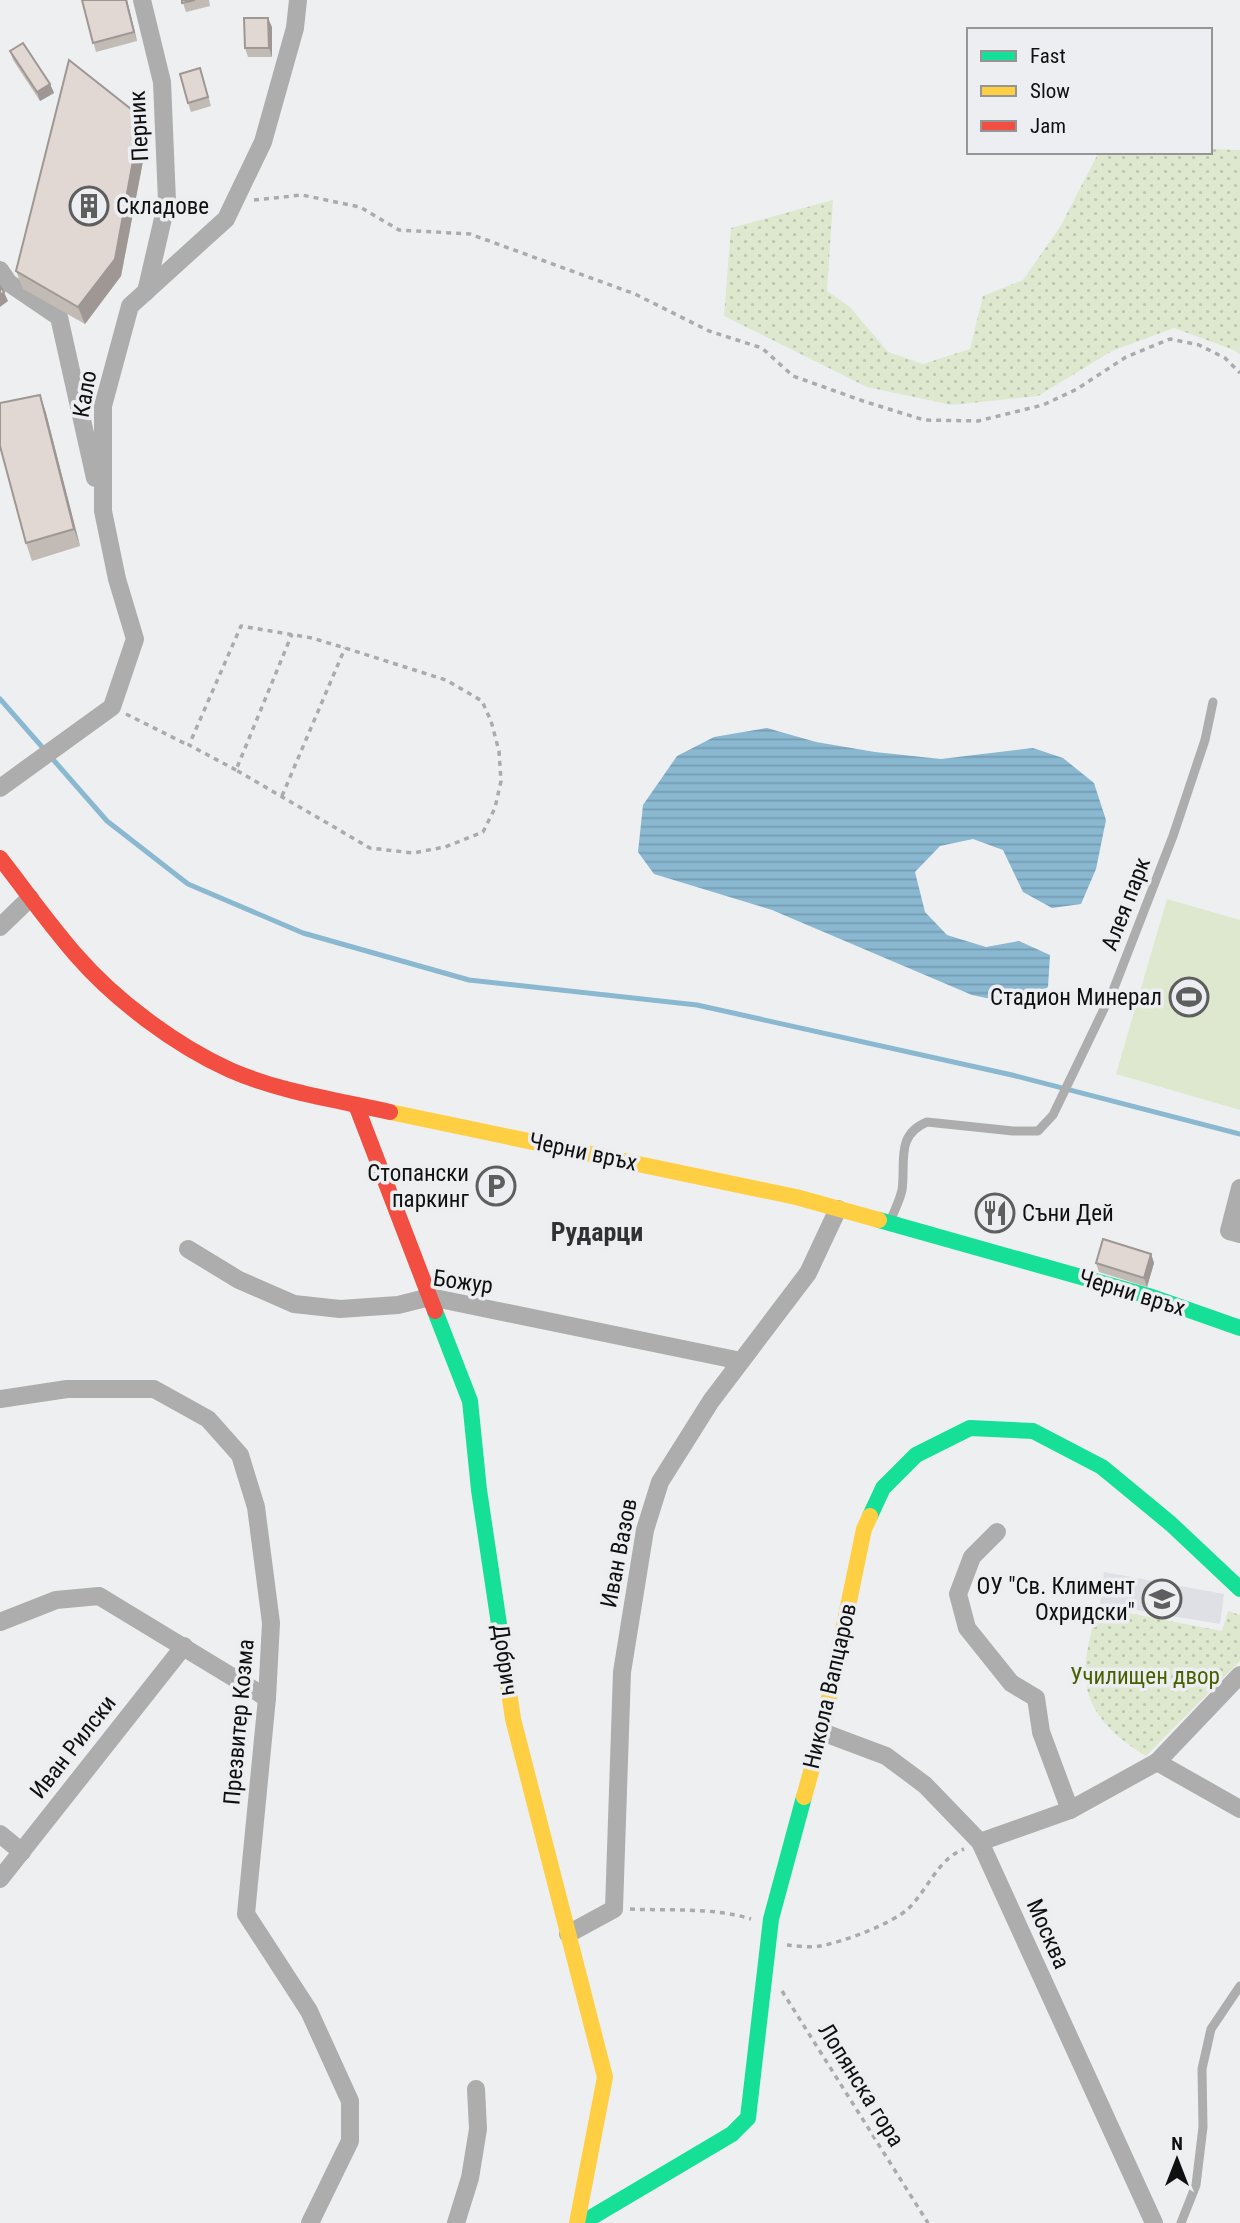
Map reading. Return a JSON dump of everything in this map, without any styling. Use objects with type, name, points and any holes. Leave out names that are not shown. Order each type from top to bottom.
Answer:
[{"type":"street","name":"Перник","points":[[142,0],[162,82],[167,201],[146,292]]},
{"type":"street","name":"Кало","points":[[112,707],[135,639],[117,579],[103,511],[103,406],[130,306],[226,219],[263,142],[295,28],[298,0]]},
{"type":"street","points":[[0,270],[9,284],[59,317],[103,511]]},
{"type":"street","points":[[0,788],[112,707]]},
{"type":"street","name":"Черни връх","points":[[0,858],[77,956],[124,1003],[172,1037],[229,1070],[297,1092],[796,1197],[1152,1297],[1240,1328]]},
{"type":"street","points":[[0,927],[30,898]]},
{"type":"street","name":"Добрич","points":[[356,1105],[470,1401],[479,1490],[513,1719],[605,2077],[579,2223]]},
{"type":"street","points":[[1240,1188],[1229,1231],[1240,1234]]},
{"type":"street","name":"Иван Вазов","points":[[614,1909],[622,1672],[645,1530],[660,1482],[711,1401],[808,1273],[838,1209]]},
{"type":"street","name":"Божур","points":[[187,1250],[239,1280],[294,1304],[340,1309],[398,1305],[430,1297],[741,1361]]},
{"type":"street","name":"Презвитер Козма","points":[[0,1399],[67,1390],[154,1390],[208,1419],[240,1455],[256,1507],[271,1623],[267,1698],[246,1914],[309,2011],[350,2101],[350,2141],[310,2223]]},
{"type":"street","name":"Никола Вапцаров","points":[[579,2223],[732,2134],[748,2118],[769,1931],[822,1732],[864,1528],[883,1488],[916,1455],[970,1428],[1033,1431],[1102,1467],[1171,1524],[1240,1589]]},
{"type":"street","points":[[997,1532],[972,1557],[958,1594],[967,1628],[1011,1683],[1036,1698],[1041,1732],[1070,1810]]},
{"type":"street","points":[[0,1622],[56,1600],[99,1596],[267,1698]]},
{"type":"street","name":"Иван Рилски","points":[[0,1879],[184,1646]]},
{"type":"street","points":[[980,1842],[1018,1831],[1070,1810],[1157,1762],[1240,1675]]},
{"type":"street","name":"Москва","points":[[822,1732],[886,1756],[925,1785],[980,1842],[1154,2223]]},
{"type":"street","points":[[1157,1762],[1240,1809]]},
{"type":"street","points":[[0,1834],[22,1852]]},
{"type":"street","points":[[568,1934],[614,1909]]},
{"type":"street","points":[[456,2223],[470,2178],[478,2129],[476,2089]]},
{"type":"lane","name":"Алея парк","points":[[889,1223],[902,1192],[905,1142],[916,1126],[926,1122],[1038,1131],[1053,1115],[1114,988],[1168,848],[1205,740],[1213,702]]},
{"type":"lane","points":[[1181,2223],[1196,2185],[1203,2127],[1202,2069],[1211,2029],[1240,1986]]},
{"type":"path","points":[[234,202],[302,195],[360,207],[399,230],[470,234],[635,295],[709,331],[762,348],[793,376],[924,420],[978,421],[1043,405],[1077,389],[1126,357],[1170,339],[1199,345],[1225,358],[1240,373]]},
{"type":"path","points":[[112,707],[236,770],[370,848],[413,853],[445,847],[483,832],[495,808],[501,781],[499,751],[482,701],[446,680],[345,648],[312,638],[242,626],[189,745],[191,747]]},
{"type":"path","points":[[236,770],[292,634]]},
{"type":"path","points":[[282,796],[345,648]]},
{"type":"path","points":[[614,1909],[736,1914],[789,1945],[818,1947],[874,1928],[909,1908],[951,1853],[980,1842]]},
{"type":"path","name":"Лопянска гора","points":[[766,1965],[928,2223]]},
{"type":"shaded area","name":"ОУ \"Св. Климент Охридски\"","points":[[1104,1572],[1224,1594],[1220,1624],[1100,1604]]},
{"type":"green space","points":[[1212,149],[1240,150],[1240,355],[1234,350],[1174,328],[1112,351],[1038,396],[952,405],[867,387],[724,316],[731,228],[833,200],[827,291],[850,307],[888,352],[923,364],[970,349],[983,296],[1023,280],[1060,227],[1098,154],[1212,154]]},
{"type":"green space","name":"Стадион Минерал","points":[[1167,899],[1240,920],[1240,1110],[1116,1074]]},
{"type":"green space","name":"Училищен двор","points":[[1097,1607],[1222,1631],[1228,1611],[1240,1615],[1240,1661],[1146,1756],[1107,1726],[1089,1695],[1086,1664]]},
{"type":"water","points":[[767,728],[816,742],[941,759],[1033,748],[1063,758],[1094,783],[1106,820],[1096,869],[1081,904],[1052,908],[1023,892],[1003,850],[973,839],[940,846],[915,872],[925,912],[947,935],[986,947],[1019,941],[1050,955],[1048,987],[1021,1005],[972,995],[772,910],[654,874],[638,852],[643,805],[677,756],[714,737]]},
{"type":"building","points":[[82,0],[126,0],[134,32],[93,43]]},
{"type":"building","points":[[244,18],[268,18],[269,48],[245,48]]},
{"type":"building","points":[[23,43],[50,84],[37,92],[10,51]]},
{"type":"building","name":"Складове","points":[[69,60],[141,117],[115,259],[78,307],[16,271]]},
{"type":"building","points":[[200,68],[208,97],[188,103],[180,74]]},
{"type":"building","points":[[40,395],[74,529],[26,543],[0,446],[0,403]]},
{"type":"building","points":[[1103,1239],[1151,1254],[1144,1278],[1096,1263]]},
{"type":"waterway","points":[[0,699],[107,821],[188,884],[303,933],[469,980],[697,1005],[1012,1075],[1240,1134]]},
{"type":"traffic: fast","points":[[879,1220],[1152,1297],[1240,1328]]},
{"type":"traffic: fast","points":[[435,1311],[470,1401],[479,1490],[503,1651]]},
{"type":"traffic: fast","points":[[870,1516],[883,1488],[916,1455],[970,1428],[1033,1431],[1102,1467],[1171,1524],[1240,1589]]},
{"type":"traffic: fast","points":[[582,2223],[732,2134],[748,2118],[771,1919],[804,1797]]},
{"type":"traffic: slow","points":[[390,1112],[796,1197],[879,1220]]},
{"type":"traffic: slow","points":[[804,1797],[822,1732],[864,1529],[870,1516]]},
{"type":"traffic: slow","points":[[503,1651],[513,1719],[605,2077],[577,2223]]},
{"type":"traffic: jam","points":[[0,858],[56,931],[92,972],[127,1005],[188,1048],[249,1078],[309,1095],[390,1112]]},
{"type":"traffic: jam","points":[[356,1105],[435,1311]]},
{"type":"place","name":"Складове","points":[[89,206]]},
{"type":"place","name":"Стадион Минерал","points":[[1189,997]]},
{"type":"place","name":"Стопански паркинг","points":[[496,1186]]},
{"type":"place","name":"Съни Дей","points":[[995,1213]]},
{"type":"place","name":"ОУ \"Св. Климент Охридски\"","points":[[1162,1599]]},
{"type":"district","name":"Рударци","points":[[597,1232]]}]
